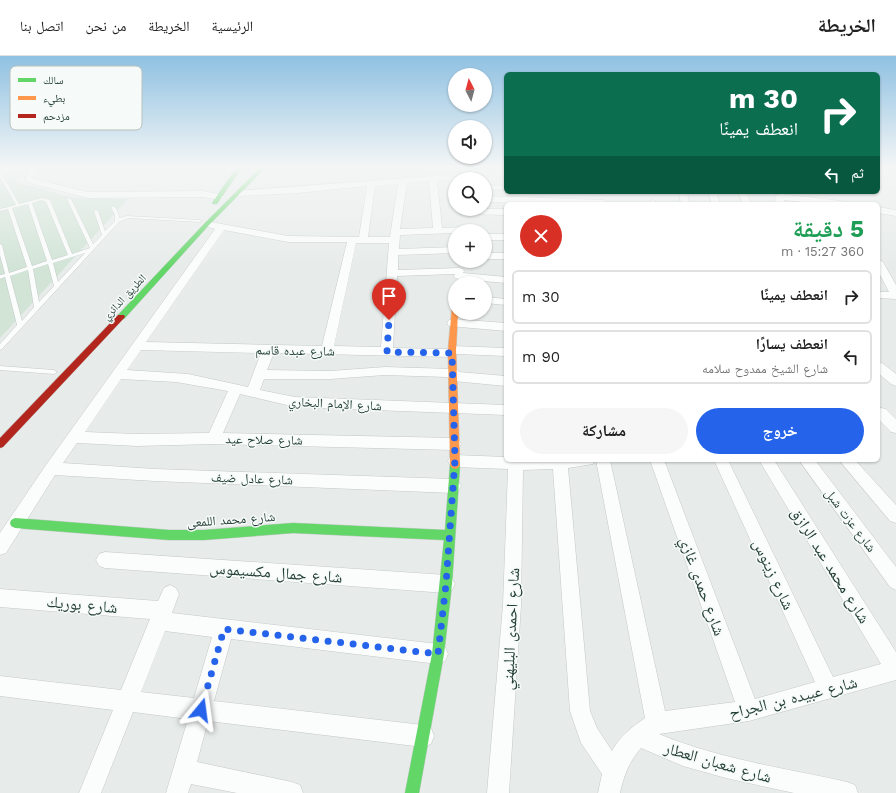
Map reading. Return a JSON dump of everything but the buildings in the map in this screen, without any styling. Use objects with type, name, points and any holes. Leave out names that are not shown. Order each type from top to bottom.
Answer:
[{"type":"main road","name":"الطريق الدائري","points":[[0,444],[102,338],[185,248],[204,223],[218,200]]},
{"type":"main road","name":"الطريق الدائري","points":[[110,315],[175,248],[230,200]]},
{"type":"main road","points":[[175,248],[185,248]]},
{"type":"main road","points":[[412,793],[438,654],[446,584],[455,460],[452,352],[453,320]]},
{"type":"main road","points":[[44,383],[57,369]]},
{"type":"main road","name":"شارع محمد اللمعى","points":[[16,523],[169,535],[204,535],[293,528],[449,535]]},
{"type":"street","points":[[327,350],[358,240],[367,200]]},
{"type":"street","points":[[387,352],[394,236],[400,200]]},
{"type":"street","points":[[435,200],[438,231]]},
{"type":"street","points":[[527,200],[575,202]]},
{"type":"street","points":[[802,200],[812,202]]},
{"type":"street","points":[[880,210],[896,213]]},
{"type":"street","points":[[492,211],[504,212]]},
{"type":"street","points":[[204,223],[288,239],[358,240],[448,231]]},
{"type":"street","points":[[0,547],[51,469],[221,227]]},
{"type":"street","points":[[492,237],[504,237]]},
{"type":"street","points":[[393,252],[448,250]]},
{"type":"street","points":[[492,256],[504,256]]},
{"type":"street","points":[[880,266],[895,296],[880,295]]},
{"type":"street","points":[[392,273],[459,273],[504,280]]},
{"type":"street","points":[[492,301],[504,302]]},
{"type":"street","points":[[453,323],[504,327]]},
{"type":"street","name":"شارع عبده قاسم","points":[[137,346],[387,352],[504,352]]},
{"type":"street","points":[[252,393],[269,349]]},
{"type":"street","points":[[880,368],[896,381]]},
{"type":"street","points":[[259,374],[330,375],[385,371],[453,374],[504,381]]},
{"type":"street","name":"شارع الإمام البخاري","points":[[118,374],[160,375],[186,378],[236,388],[280,400],[318,404],[454,407],[504,410]]},
{"type":"street","points":[[214,438],[236,388]]},
{"type":"street","points":[[880,414],[896,411]]},
{"type":"street","points":[[880,415],[896,428]]},
{"type":"street","name":"شارع صلاح عيد","points":[[74,437],[137,440],[214,438],[454,444]]},
{"type":"street","points":[[455,460],[516,464],[560,464],[574,462]]},
{"type":"street","points":[[603,462],[657,723]]},
{"type":"street","name":"شارع حمدى غازي","points":[[658,462],[749,711]]},
{"type":"street","name":"شارع زينوس","points":[[722,462],[828,689]]},
{"type":"street","name":"شارع محمد عبد الرازق","points":[[767,462],[896,670]]},
{"type":"street","name":"شارع عزت شبل","points":[[807,462],[896,581]]},
{"type":"street","points":[[848,462],[896,516]]},
{"type":"street","name":"شارع احمدى البليهني","points":[[498,793],[512,605],[516,464]]},
{"type":"street","points":[[560,464],[582,723],[588,736],[614,771]]},
{"type":"street","name":"شارع عادل ضيف","points":[[51,469],[154,475],[453,486]]},
{"type":"street","name":"شارع جمال مكسيموس","points":[[105,560],[446,584]]},
{"type":"street","name":"شارع بوريك","points":[[0,598],[164,609],[224,629],[438,654]]},
{"type":"street","points":[[90,793],[164,609]]},
{"type":"street","points":[[177,793],[224,629]]},
{"type":"street","name":"شارع عبيده بن الجراح","points":[[609,793],[614,771],[624,751],[637,736],[657,723],[749,711],[896,670]]},
{"type":"street","points":[[0,686],[423,736]]},
{"type":"street","name":"شارع شعبان العطار","points":[[637,736],[683,755],[726,767],[847,793]]},
{"type":"street","points":[[184,770],[292,793]]},
{"type":"lane","points":[[15,200],[18,205]]},
{"type":"lane","points":[[0,210],[36,200]]},
{"type":"lane","points":[[46,200],[48,201],[70,255]]},
{"type":"lane","points":[[70,200],[91,249]]},
{"type":"lane","points":[[30,202],[50,262],[56,286]]},
{"type":"lane","points":[[9,207],[30,268],[37,307]]},
{"type":"lane","points":[[113,207],[117,215],[117,221]]},
{"type":"lane","points":[[96,211],[104,235]]},
{"type":"lane","points":[[1,344],[117,221],[132,217],[204,223]]},
{"type":"lane","points":[[0,245],[20,325]]},
{"type":"lane","points":[[0,277],[91,249]]},
{"type":"lane","points":[[0,368],[57,369]]},
{"type":"green space","points":[[0,200],[127,200],[0,338]]},
{"type":"traffic: fast","points":[[121,317],[231,200]]},
{"type":"traffic: fast","points":[[412,793],[438,654],[446,584],[455,465]]},
{"type":"traffic: fast","points":[[15,523],[169,535],[204,535],[293,528],[449,535]]},
{"type":"traffic: slow","points":[[454,320],[452,350],[455,465]]},
{"type":"traffic: jam","points":[[0,444],[121,317]]},
{"type":"route","points":[[201,710],[224,629],[438,654],[446,584],[455,460],[452,353],[387,352],[389,320]]}]
